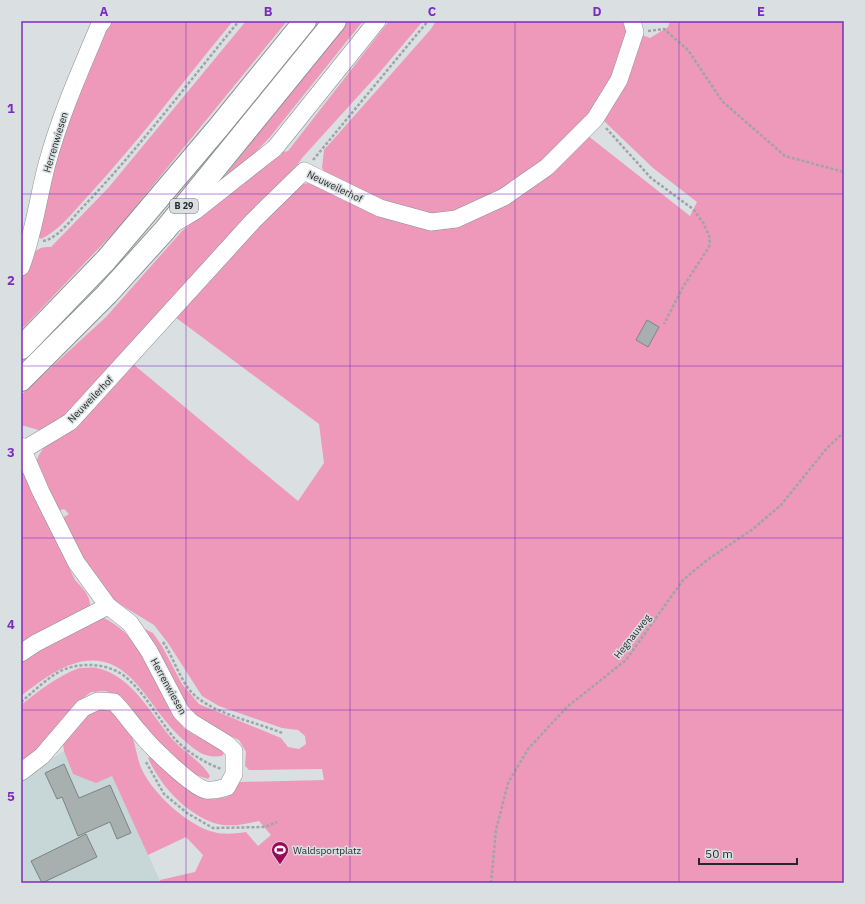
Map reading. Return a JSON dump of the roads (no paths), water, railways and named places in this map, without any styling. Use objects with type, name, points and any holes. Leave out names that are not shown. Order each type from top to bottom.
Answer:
[{"type":"highway","name":"B 29","points":[[21,348],[106,260],[218,128],[305,21]]},
{"type":"highway","name":"B 29","points":[[21,380],[107,294],[165,230],[335,21]]},
{"type":"street","name":"Herrenwiesen","points":[[21,267],[29,245],[47,163],[74,86],[99,26],[103,21]]},
{"type":"street","points":[[165,230],[195,211],[275,148],[377,21]]},
{"type":"street","name":"Neuweilerhof","points":[[22,448],[70,422],[253,221],[304,171],[380,208],[431,222],[456,219],[504,197],[547,168],[595,119],[619,80],[634,26]]},
{"type":"street","name":"Herrenwiesen","points":[[21,772],[42,756],[83,708],[98,701],[114,702],[127,715],[140,734],[193,783],[205,790],[217,790],[227,787],[234,774],[234,751],[227,744],[191,722],[181,712],[149,651],[130,623],[108,606],[76,562],[40,492],[22,448]]},
{"type":"street","points":[[21,653],[36,643],[108,606]]},
{"type":"place","name":"Waldsportplatz","points":[[280,865]]}]
